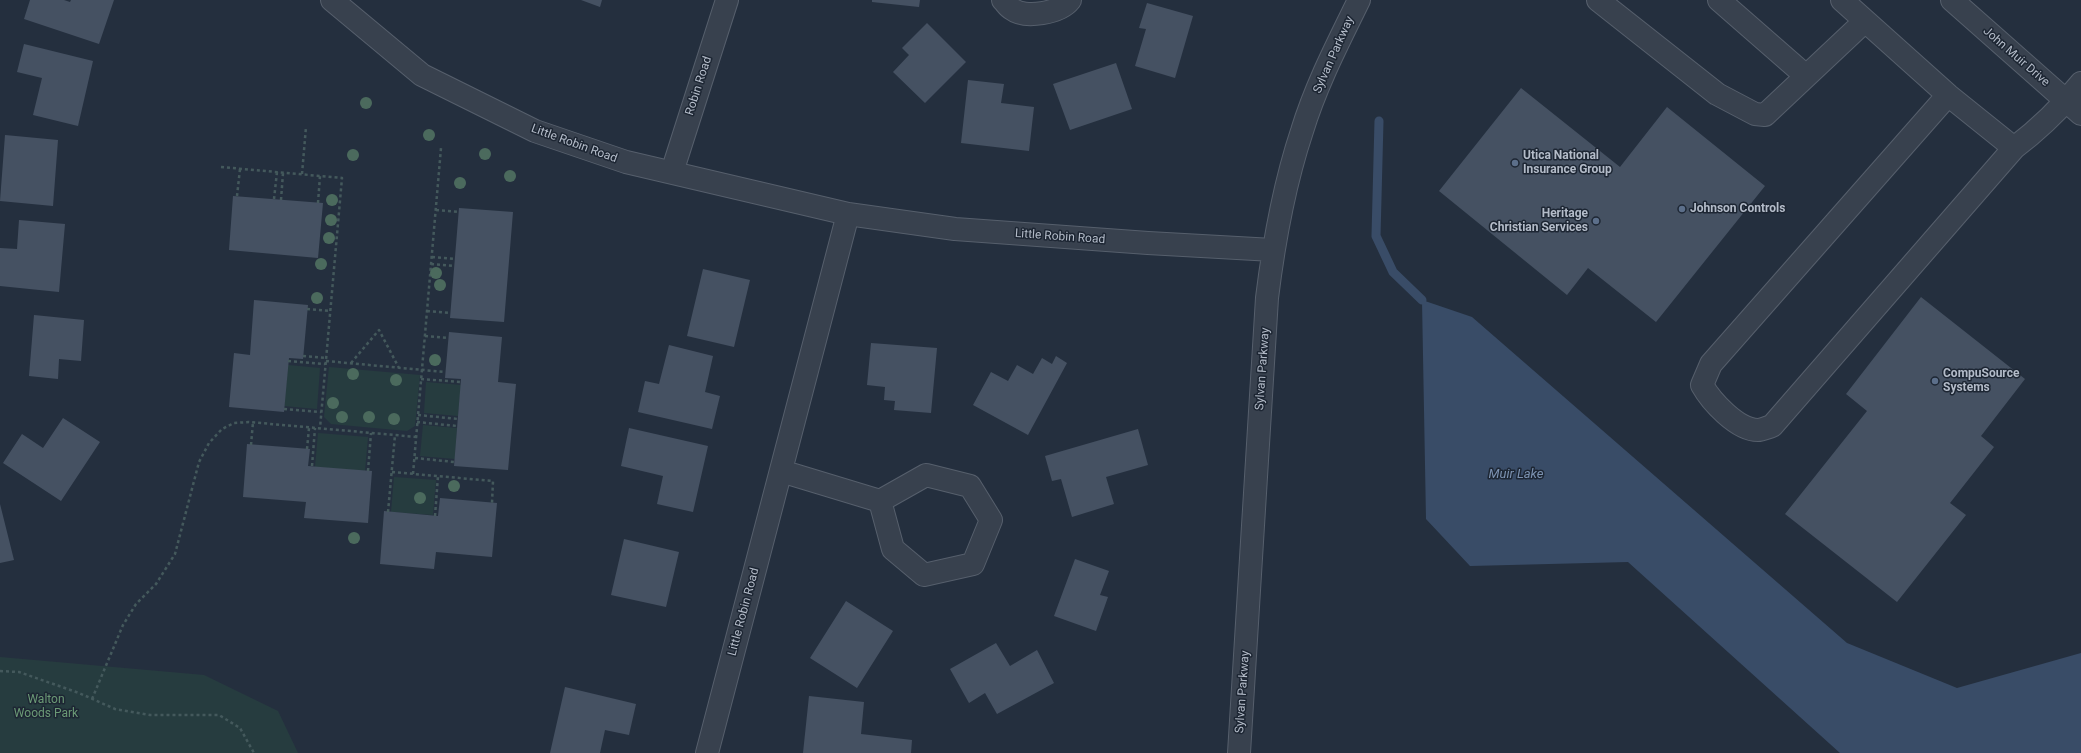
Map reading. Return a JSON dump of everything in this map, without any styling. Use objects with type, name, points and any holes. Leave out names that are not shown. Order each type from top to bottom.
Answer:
[{"type":"street","name":"Little Robin Road","points":[[332,0],[422,75],[535,131],[603,156],[848,214],[955,229],[1148,244],[1273,250]]},
{"type":"street","name":"Robin Road","points":[[672,172],[727,0]]},
{"type":"street","points":[[1003,0],[1012,10],[1033,15],[1051,11],[1070,0]]},
{"type":"street","name":"Sylvan Parkway","points":[[1240,753],[1267,298],[1273,250],[1282,202],[1302,130],[1329,61],[1359,0]]},
{"type":"street","points":[[1598,0],[1717,94],[1755,114],[1765,114],[1865,21]]},
{"type":"street","points":[[1719,0],[1806,76]]},
{"type":"street","points":[[1842,0],[1948,95],[2014,148]]},
{"type":"street","name":"John Muir Drive","points":[[1952,0],[2074,108]]},
{"type":"street","points":[[1948,95],[1711,364],[1702,385],[1711,400],[1744,427],[1758,430],[1772,426],[2014,148],[2034,133],[2074,108],[2081,83]]},
{"type":"street","name":"Little Robin Road","points":[[707,753],[848,214]]},
{"type":"street","points":[[781,471],[880,501],[926,475],[970,486],[991,520],[973,564],[924,575],[893,549],[880,501]]},
{"type":"path","points":[[302,174],[306,127]]},
{"type":"path","points":[[413,474],[441,148]]},
{"type":"path","points":[[221,167],[342,178],[320,428]]},
{"type":"path","points":[[237,196],[240,169]]},
{"type":"path","points":[[274,199],[277,172]]},
{"type":"path","points":[[281,200],[283,173]]},
{"type":"path","points":[[318,203],[320,176]]},
{"type":"path","points":[[436,210],[459,212]]},
{"type":"path","points":[[432,257],[455,259]]},
{"type":"path","points":[[431,264],[454,266]]},
{"type":"path","points":[[308,309],[330,311]]},
{"type":"path","points":[[427,311],[450,313]]},
{"type":"path","points":[[350,364],[379,330],[400,368]]},
{"type":"path","points":[[425,336],[448,338]]},
{"type":"path","points":[[303,356],[350,364],[446,372]]},
{"type":"path","points":[[288,361],[326,361]]},
{"type":"path","points":[[421,379],[461,382]]},
{"type":"path","points":[[284,409],[321,412]]},
{"type":"path","points":[[418,415],[458,419]]},
{"type":"path","points":[[92,699],[123,625],[136,604],[156,584],[175,554],[199,462],[209,443],[222,429],[234,423],[253,422],[417,437]]},
{"type":"path","points":[[251,445],[253,422]]},
{"type":"path","points":[[417,422],[457,426]]},
{"type":"path","points":[[307,449],[309,427]]},
{"type":"path","points":[[312,466],[315,428]]},
{"type":"path","points":[[368,471],[371,433]]},
{"type":"path","points":[[388,512],[395,435]]},
{"type":"path","points":[[415,458],[454,462]]},
{"type":"path","points":[[392,472],[493,481],[492,503]]},
{"type":"path","points":[[435,516],[438,476]]},
{"type":"path","points":[[0,671],[19,672],[115,709],[150,715],[218,715],[240,728],[254,753]]},
{"type":"green space","points":[[288,365],[320,368],[317,409],[284,406]]},
{"type":"green space","points":[[329,367],[420,375],[415,426],[407,431],[331,424],[324,417]]},
{"type":"green space","points":[[426,382],[461,385],[458,416],[424,413]]},
{"type":"green space","points":[[423,425],[457,428],[455,459],[420,456]]},
{"type":"green space","points":[[318,433],[368,437],[365,471],[315,467]]},
{"type":"green space","points":[[394,477],[436,480],[433,515],[391,512]]},
{"type":"green space","name":"Walton Woods Park","points":[[0,657],[204,675],[278,711],[298,753],[0,753]]},
{"type":"water","name":"Muir Lake","points":[[1422,300],[1472,317],[1847,643],[1957,688],[2081,653],[2081,753],[1840,753],[1628,562],[1470,566],[1426,519]]},
{"type":"building","points":[[30,0],[64,0],[70,2],[71,0],[114,0],[99,44],[24,19]]},
{"type":"building","points":[[581,0],[602,0],[600,7]]},
{"type":"building","points":[[872,0],[920,0],[919,7],[872,2]]},
{"type":"building","points":[[1147,3],[1193,16],[1175,78],[1135,66],[1146,29],[1139,28]]},
{"type":"building","points":[[927,23],[966,62],[925,103],[893,72],[909,55],[902,48]]},
{"type":"building","points":[[24,44],[93,61],[78,126],[33,115],[42,78],[17,72]]},
{"type":"building","points":[[1116,63],[1132,109],[1070,130],[1053,84]]},
{"type":"building","points":[[968,80],[1004,84],[1001,103],[1034,107],[1029,151],[961,143]]},
{"type":"building","points":[[1521,88],[1620,167],[1667,107],[1765,186],[1656,322],[1588,268],[1567,295],[1439,191]]},
{"type":"building","points":[[5,135],[58,140],[53,206],[0,201]]},
{"type":"building","points":[[233,196],[323,203],[318,258],[229,250]]},
{"type":"building","points":[[459,208],[513,212],[504,322],[450,318]]},
{"type":"building","points":[[19,220],[65,224],[59,292],[0,286],[0,248],[17,249]]},
{"type":"building","points":[[703,269],[750,280],[734,347],[687,336]]},
{"type":"building","points":[[1921,297],[2025,379],[1981,436],[1994,447],[1950,503],[1966,515],[1897,602],[1785,514],[1867,411],[1846,394]]},
{"type":"building","points":[[254,300],[308,305],[303,359],[289,358],[284,412],[229,407],[234,353],[250,355]]},
{"type":"building","points":[[34,315],[84,320],[81,361],[59,359],[58,379],[29,376]]},
{"type":"building","points":[[449,332],[502,337],[498,382],[516,384],[508,470],[454,466],[461,379],[445,378]]},
{"type":"building","points":[[871,343],[937,348],[931,413],[894,410],[895,401],[884,400],[885,387],[867,385]]},
{"type":"building","points":[[669,345],[713,356],[705,392],[720,396],[712,429],[638,412],[645,381],[659,384]]},
{"type":"building","points":[[1056,356],[1067,363],[1028,435],[973,405],[991,372],[1008,381],[1017,365],[1033,374],[1042,358],[1052,364]]},
{"type":"building","points":[[63,418],[100,442],[61,501],[3,463],[22,434],[43,448]]},
{"type":"building","points":[[629,428],[708,446],[693,512],[657,504],[663,476],[621,466]]},
{"type":"building","points":[[1138,429],[1148,465],[1106,477],[1114,504],[1072,517],[1061,479],[1052,481],[1045,456]]},
{"type":"building","points":[[247,444],[310,449],[308,466],[372,471],[368,523],[304,518],[306,502],[243,497]]},
{"type":"building","points":[[440,498],[497,503],[492,557],[436,552],[434,569],[380,564],[384,511],[438,516]]},
{"type":"building","points":[[0,504],[14,560],[0,563]]},
{"type":"building","points":[[624,539],[679,552],[666,607],[611,595]]},
{"type":"building","points":[[1075,559],[1109,571],[1100,595],[1108,597],[1096,631],[1054,616]]},
{"type":"building","points":[[846,601],[893,631],[857,688],[810,658]]},
{"type":"building","points":[[996,643],[1010,666],[1037,650],[1054,683],[997,714],[985,693],[969,703],[950,669]]},
{"type":"building","points":[[565,687],[636,704],[629,735],[605,730],[600,753],[550,753]]},
{"type":"building","points":[[809,696],[864,702],[861,734],[912,740],[911,753],[803,753]]},
{"type":"waterway","points":[[1379,121],[1376,236],[1393,272],[1422,300]]},
{"type":"place","name":"Utica National Insurance Group","points":[[1515,163]]},
{"type":"place","name":"Johnson Controls","points":[[1682,209]]},
{"type":"place","name":"Heritage Christian Services","points":[[1596,221]]},
{"type":"place","name":"CompuSource Systems","points":[[1935,381]]}]
